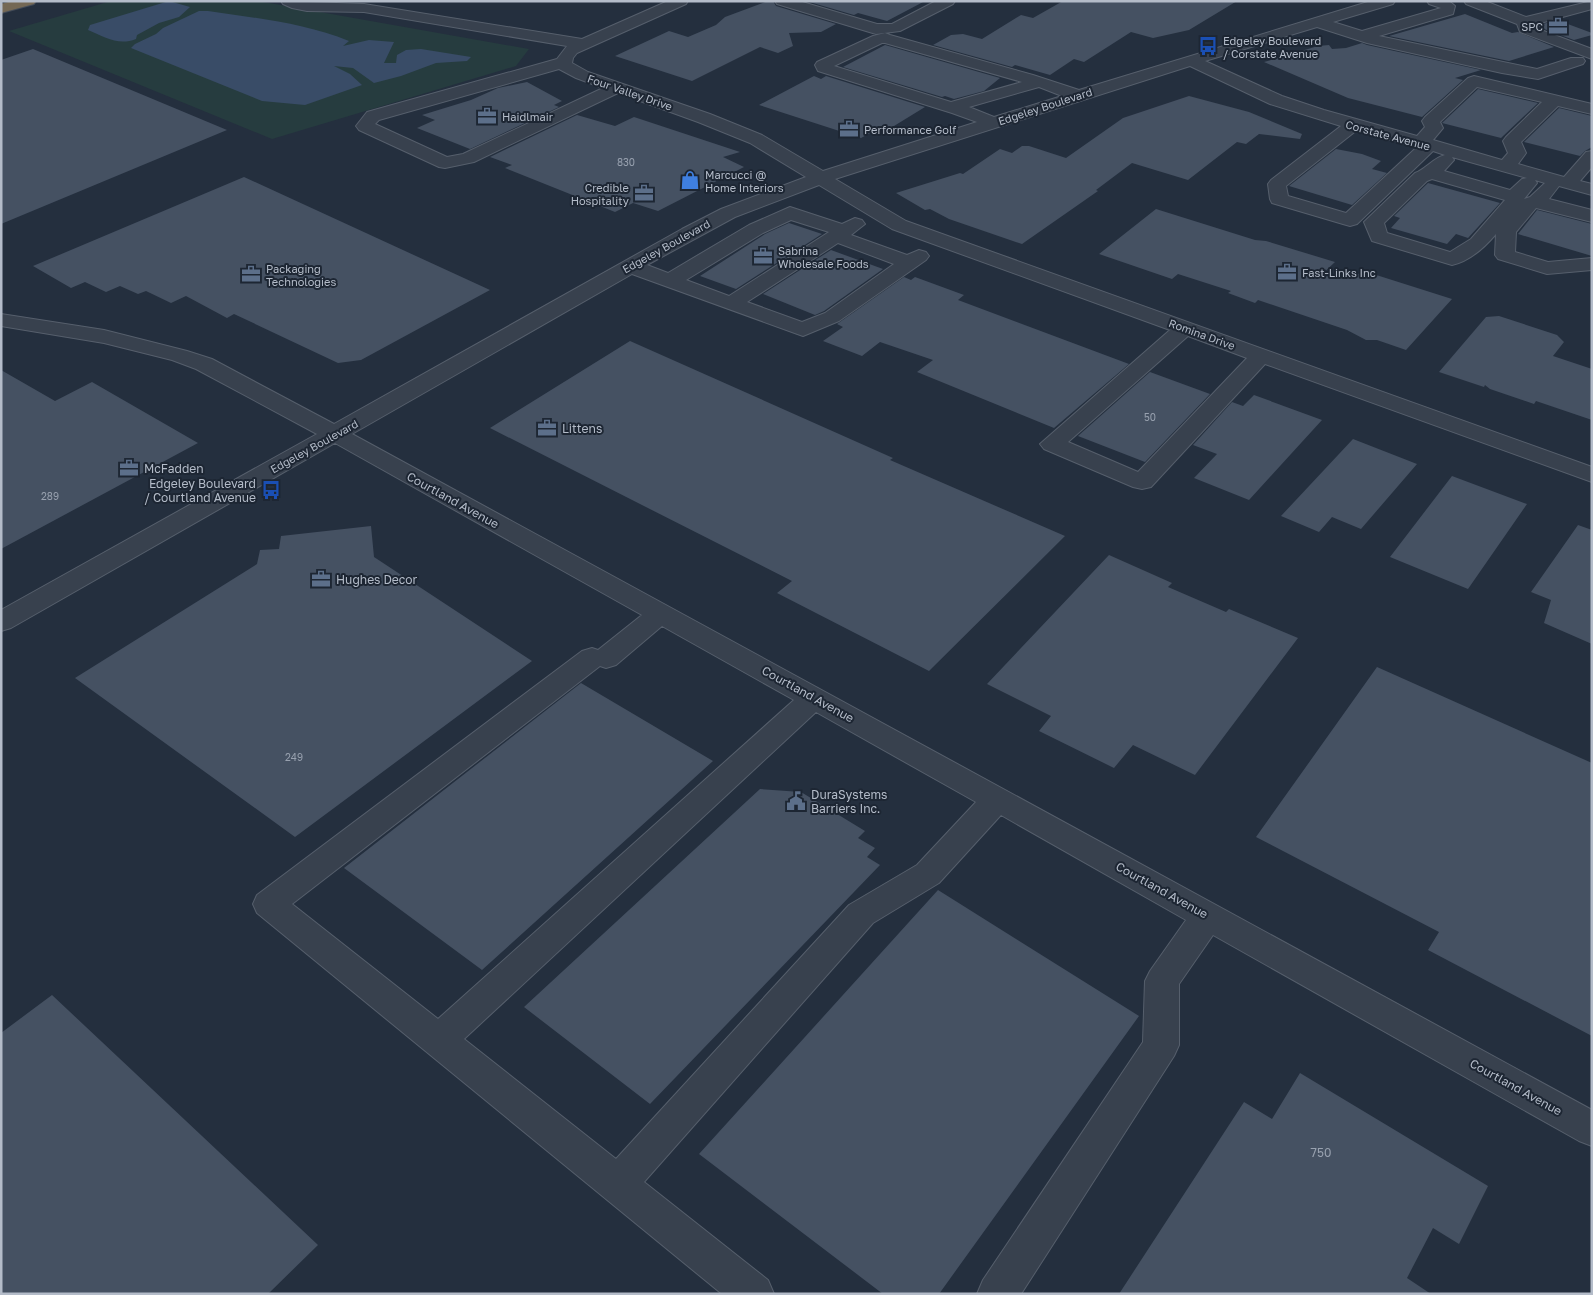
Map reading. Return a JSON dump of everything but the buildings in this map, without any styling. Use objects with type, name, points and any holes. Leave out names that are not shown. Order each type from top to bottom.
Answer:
[{"type":"highway","points":[[1,9],[29,1]]},
{"type":"street","points":[[288,1],[298,6],[316,9],[361,8],[583,44]]},
{"type":"street","points":[[782,1],[876,28],[895,28],[948,1]]},
{"type":"street","name":"Edgeley Boulevard","points":[[1,622],[630,266],[728,213],[820,178],[1191,60],[1388,1]]},
{"type":"street","points":[[1362,36],[1448,11],[1448,6],[1434,1]]},
{"type":"street","points":[[1471,1],[1525,22],[1592,4]]},
{"type":"street","points":[[618,87],[468,158],[445,163],[365,126],[373,116],[564,62],[570,50],[678,2]]},
{"type":"street","points":[[1317,22],[1362,36],[1502,68],[1538,74],[1577,61]]},
{"type":"street","points":[[1525,22],[1525,28],[1592,54]]},
{"type":"street","points":[[994,123],[951,107],[824,68],[823,65],[878,39],[885,38],[1040,82],[1079,96]]},
{"type":"street","points":[[1404,57],[1474,81],[1592,109]]},
{"type":"street","name":"Corstate Avenue","points":[[1191,60],[1276,100],[1351,119],[1392,136],[1424,145],[1561,182],[1590,187]]},
{"type":"street","name":"Four Valley Drive","points":[[564,62],[564,65],[582,75],[704,118],[756,139],[820,178]]},
{"type":"street","points":[[1392,136],[1474,81]]},
{"type":"street","points":[[951,107],[1040,82]]},
{"type":"street","points":[[1478,159],[1554,100]]},
{"type":"street","points":[[1351,119],[1277,184],[1279,198],[1350,220],[1424,145],[1434,128],[1417,121]]},
{"type":"street","points":[[1501,143],[1517,154],[1506,167]]},
{"type":"street","points":[[1453,152],[1431,173],[1421,177],[1374,222],[1379,237],[1452,259],[1478,243],[1515,201],[1514,197],[1536,175]]},
{"type":"street","points":[[1592,156],[1537,201],[1529,204],[1506,231],[1505,255],[1546,268],[1592,264]]},
{"type":"street","points":[[1431,173],[1514,197]]},
{"type":"street","name":"Romina Drive","points":[[820,178],[899,225],[1592,475]]},
{"type":"street","points":[[1537,201],[1592,216]]},
{"type":"street","points":[[730,304],[876,211]]},
{"type":"street","points":[[670,281],[756,229],[790,213],[909,263]]},
{"type":"street","points":[[630,266],[803,330],[832,317],[939,240]]},
{"type":"street","name":"Courtland Avenue","points":[[1,320],[94,334],[204,364],[997,798],[1592,1128]]},
{"type":"street","points":[[1185,328],[1052,444],[1142,482],[1262,356]]},
{"type":"street","points":[[660,614],[269,904],[754,1294]]},
{"type":"street","points":[[439,1040],[814,698]]},
{"type":"street","points":[[618,1184],[861,914],[928,874],[997,798]]},
{"type":"street","points":[[997,1294],[1161,1045],[1162,981],[1208,915]]},
{"type":"green space","points":[[111,1],[258,1],[529,49],[516,66],[272,139],[9,31]]},
{"type":"water","points":[[169,1],[190,7],[179,17],[159,23],[137,35],[136,39],[123,42],[117,41],[88,30],[90,25]]},
{"type":"water","points":[[199,11],[297,25],[349,41],[343,46],[369,40],[394,42],[384,63],[396,63],[397,55],[406,50],[421,49],[471,57],[467,61],[436,63],[401,76],[374,83],[353,68],[334,66],[350,74],[362,85],[305,105],[262,101],[131,48],[163,28]]},
{"type":"place","name":"SPC","points":[[1558,26]]},
{"type":"place","name":"Edgeley Boulevard / Corstate Avenue","points":[[1208,46]]},
{"type":"place","name":"Haidlmair","points":[[487,116]]},
{"type":"place","name":"Performance Golf","points":[[849,129]]},
{"type":"place","name":"Marcucci @ Home Interiors","points":[[690,180]]},
{"type":"place","name":"Credible Hospitality","points":[[644,193]]},
{"type":"place","name":"Sabrina Wholesale Foods","points":[[763,256]]},
{"type":"place","name":"Fast-Links Inc","points":[[1287,272]]},
{"type":"place","name":"Packaging Technologies","points":[[251,274]]},
{"type":"place","name":"Littens","points":[[547,428]]},
{"type":"place","name":"McFadden","points":[[129,468]]},
{"type":"place","name":"Edgeley Boulevard / Courtland Avenue","points":[[271,490]]},
{"type":"place","name":"Hughes Decor","points":[[321,579]]},
{"type":"place","name":"DuraSystems Barriers Inc.","points":[[796,801]]}]
